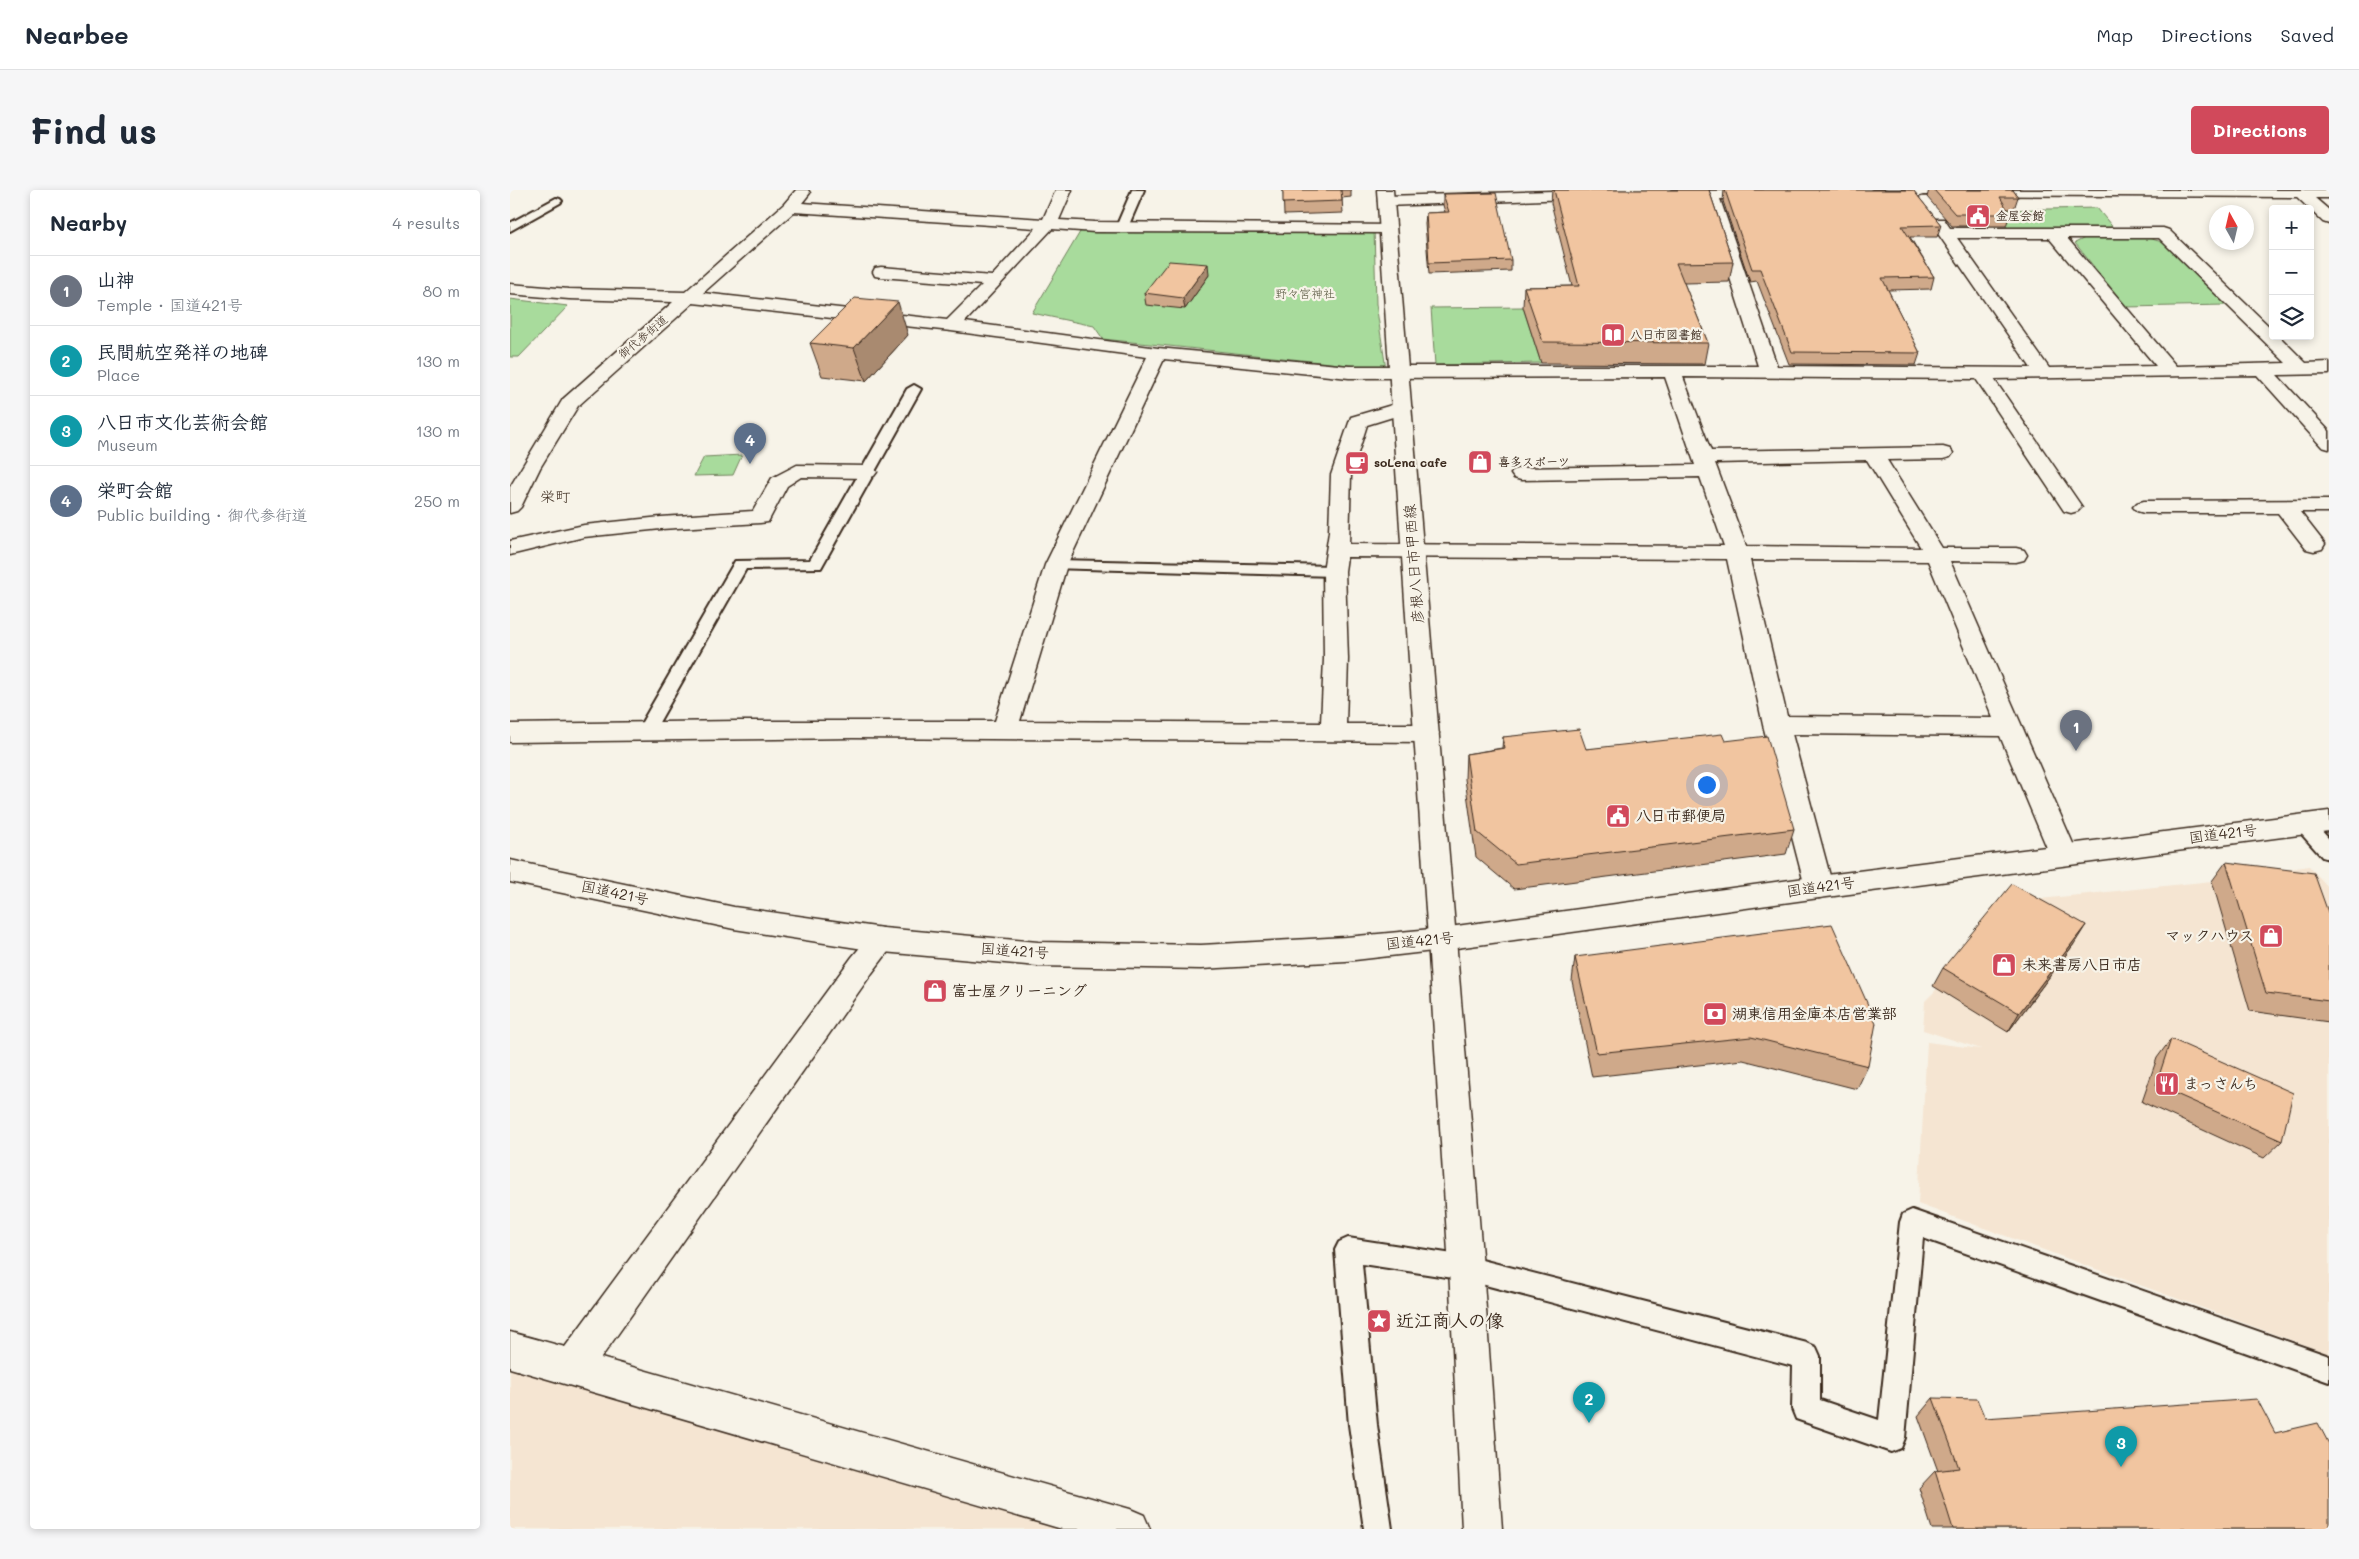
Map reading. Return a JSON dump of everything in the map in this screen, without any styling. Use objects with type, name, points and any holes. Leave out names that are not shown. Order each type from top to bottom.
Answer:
[{"type":"main road","name":"御代参街道","points":[[510,507],[530,468],[570,403],[620,356],[690,297],[790,207],[805,190]]},
{"type":"main road","points":[[951,326],[996,282],[1050,222],[1064,190]]},
{"type":"main road","points":[[1864,192],[1922,198],[2120,191],[2329,193]]},
{"type":"main road","points":[[1714,192],[1770,373]]},
{"type":"main road","points":[[1662,195],[1714,192],[1778,193]]},
{"type":"main road","points":[[2300,192],[2329,219]]},
{"type":"main road","points":[[1386,195],[1604,195]]},
{"type":"main road","name":"彦根八日市甲西線","points":[[1386,195],[1466,1268],[1482,1529]]},
{"type":"main road","points":[[1922,198],[2044,374]]},
{"type":"main road","points":[[790,207],[1122,227],[1388,228]]},
{"type":"main road","points":[[2053,232],[2171,372]]},
{"type":"main road","points":[[1947,234],[2163,232],[2302,369]]},
{"type":"main road","points":[[881,272],[996,282]]},
{"type":"main road","points":[[510,289],[569,294],[690,297],[951,326],[1158,353],[1349,372],[1672,371],[2044,374],[2329,368]]},
{"type":"main road","points":[[1005,729],[1056,565],[1158,353]]},
{"type":"main road","points":[[2262,370],[2329,443]]},
{"type":"main road","points":[[1672,371],[1737,553],[1776,725],[1819,887]]},
{"type":"main road","points":[[1981,373],[2071,507]]},
{"type":"main road","points":[[1334,733],[1336,659],[1335,560],[1340,532],[1341,475],[1358,421],[1402,408]]},
{"type":"main road","points":[[1522,474],[1873,454],[1943,453]]},
{"type":"main road","points":[[1873,454],[1936,555],[2064,855]]},
{"type":"main road","points":[[510,548],[584,531],[760,517],[779,482],[797,471],[867,472]]},
{"type":"main road","points":[[2144,508],[2329,506]]},
{"type":"main road","points":[[2285,507],[2314,544]]},
{"type":"main road","points":[[1335,560],[1412,549],[2016,555]]},
{"type":"main road","points":[[1776,725],[2009,726]]},
{"type":"main road","points":[[510,733],[647,729],[1005,729],[1426,733]]},
{"type":"main road","name":"国道421号","points":[[510,871],[734,918],[883,940],[1038,954],[1201,957],[1346,949],[1442,939],[1819,887],[2317,822]]},
{"type":"main road","points":[[572,1368],[862,965],[883,940]]},
{"type":"main road","points":[[510,1350],[1130,1529]]},
{"type":"lane","points":[[1122,227],[1138,190]]},
{"type":"lane","points":[[510,228],[556,202]]},
{"type":"lane","points":[[647,729],[741,564],[815,565],[914,389]]},
{"type":"lane","points":[[1056,565],[1335,560]]},
{"type":"lane","points":[[2317,822],[2329,852]]},
{"type":"lane","points":[[1378,1529],[1363,1424],[1348,1250],[1466,1268],[1807,1356],[1806,1410],[1891,1438],[1912,1222],[2329,1369]]},
{"type":"shaded area","points":[[2309,866],[2329,888],[2329,1354],[1918,1204],[1927,1042],[1981,1049],[1923,1030],[1925,1001],[1934,992],[2002,903],[2212,881]]},
{"type":"shaded area","points":[[510,1365],[1067,1529],[510,1529]]},
{"type":"green space","points":[[2097,208],[2115,230],[2008,229],[1997,210]]},
{"type":"green space","name":"野々宮神社","points":[[1083,227],[1374,228],[1376,304],[1386,369],[1103,339],[1094,326],[1032,313]]},
{"type":"green space","points":[[2087,237],[2145,237],[2162,242],[2226,305],[2126,307],[2075,243]]},
{"type":"green space","points":[[510,299],[568,306],[519,357],[510,357]]},
{"type":"green space","points":[[1523,307],[1541,363],[1435,365],[1431,308]]},
{"type":"green space","points":[[742,455],[733,475],[694,476],[704,457]]},
{"type":"building","points":[[1283,190],[1341,190],[1342,201],[1283,203]]},
{"type":"building","points":[[1554,190],[1709,190],[1733,262],[1676,263],[1708,343],[1543,342],[1524,287],[1579,286]]},
{"type":"building","points":[[1725,190],[1913,190],[1941,225],[1902,226],[1934,277],[1882,278],[1920,353],[1792,352],[1760,269],[1752,269]]},
{"type":"building","points":[[1934,190],[2013,190],[2018,197],[2000,197],[2010,214],[1955,214]]},
{"type":"building","points":[[1496,193],[1511,260],[1429,263],[1426,213],[1449,212],[1443,194]]},
{"type":"building","points":[[1169,261],[1208,264],[1183,298],[1144,293]]},
{"type":"building","points":[[855,298],[898,302],[854,348],[810,343]]},
{"type":"building","points":[[1579,729],[1586,749],[1722,734],[1725,741],[1767,736],[1794,829],[1516,864],[1477,832],[1466,754],[1505,748],[1503,737]]},
{"type":"building","name":"マックハウス","points":[[2226,862],[2314,873],[2329,915],[2329,1001],[2266,993]]},
{"type":"building","name":"未来書房八日市店","points":[[2012,884],[2086,925],[2019,1013],[1943,968]]},
{"type":"building","name":"湖東信用金庫本店営業部","points":[[1832,924],[1876,1023],[1868,1066],[1751,1037],[1597,1053],[1575,957]]},
{"type":"building","points":[[2171,1039],[2293,1093],[2282,1141],[2156,1085]]},
{"type":"building","points":[[1933,1398],[1977,1399],[1985,1418],[2257,1399],[2275,1433],[2318,1423],[2329,1444],[2329,1529],[1953,1529],[1935,1471],[1959,1468]]},
{"type":"place","name":"金屋会館","points":[[1978,216]]},
{"type":"place","name":"八日市図書館","points":[[1613,335]]},
{"type":"place","name":"喜多スポーツ","points":[[1480,462]]},
{"type":"place","name":"soLena cafe","points":[[1357,463]]},
{"type":"place","name":"栄町会館","points":[[750,464]]},
{"type":"place","name":"山神","points":[[2076,751]]},
{"type":"place","name":"八日市郵便局","points":[[1618,816]]},
{"type":"place","name":"マックハウス","points":[[2271,936]]},
{"type":"place","name":"未来書房八日市店","points":[[2004,965]]},
{"type":"place","name":"富士屋クリーニング","points":[[935,991]]},
{"type":"place","name":"湖東信用金庫本店営業部","points":[[1715,1014]]},
{"type":"place","name":"まっさんち","points":[[2167,1084]]},
{"type":"place","name":"近江商人の像","points":[[1379,1321]]},
{"type":"place","name":"民間航空発祥の地碑","points":[[1589,1423]]},
{"type":"place","name":"八日市文化芸術会館","points":[[2121,1467]]},
{"type":"district","name":"栄町","points":[[555,497]]}]
